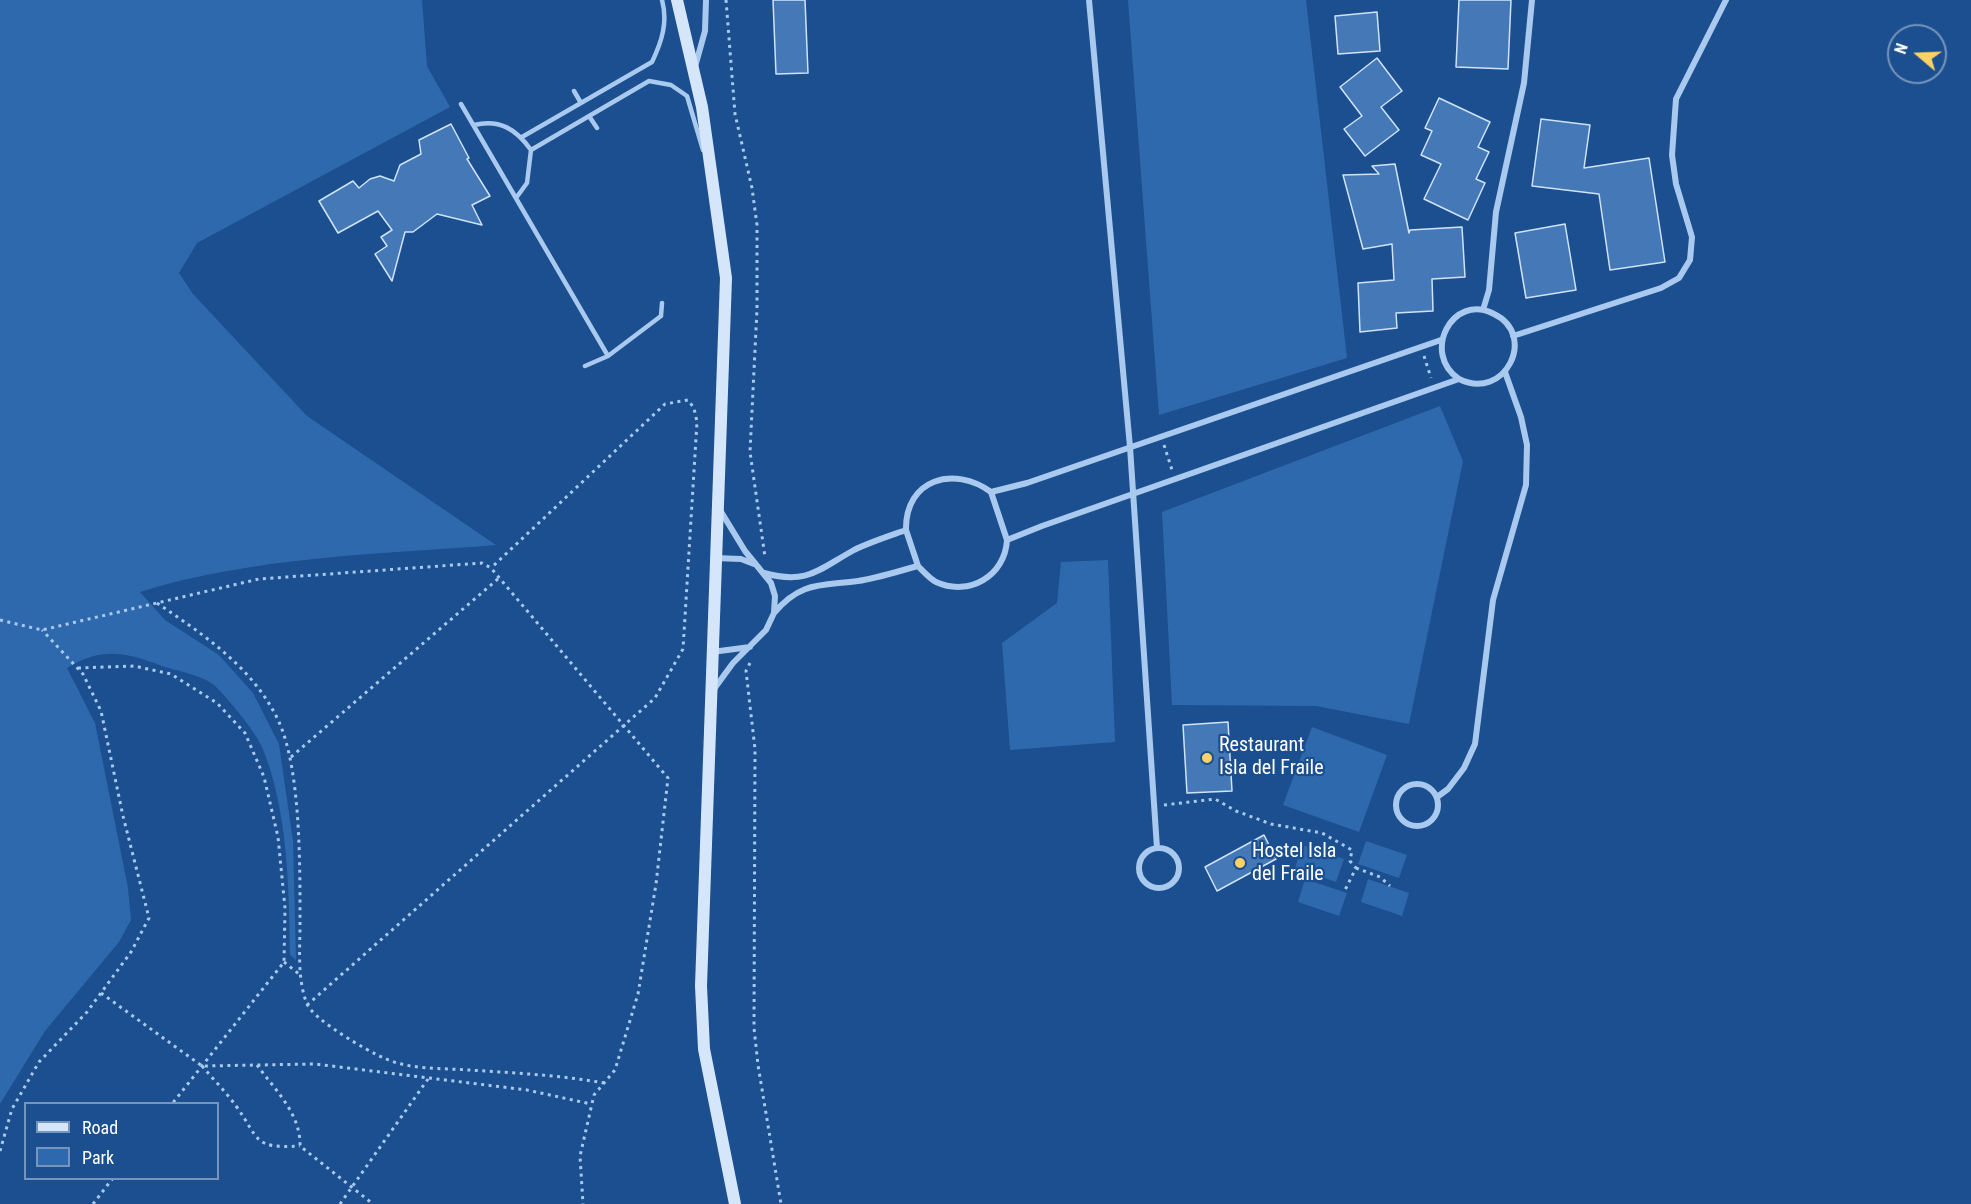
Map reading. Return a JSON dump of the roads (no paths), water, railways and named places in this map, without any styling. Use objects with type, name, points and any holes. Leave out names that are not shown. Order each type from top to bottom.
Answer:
[{"type":"main road","points":[[677,0],[702,107],[726,278],[714,558],[712,692],[701,986],[705,1048],[735,1204]]},
{"type":"street","points":[[694,71],[705,30],[706,0]]},
{"type":"street","points":[[1089,0],[1134,495],[1135,541],[1157,848]]},
{"type":"street","points":[[1483,310],[1489,290],[1496,212],[1524,83],[1532,0]]},
{"type":"street","points":[[1513,336],[1661,288],[1679,278],[1690,260],[1692,237],[1676,184],[1672,155],[1676,99],[1726,0]]},
{"type":"street","points":[[1008,540],[1459,379],[1482,384],[1495,380],[1505,372],[1513,358],[1513,336],[1502,319],[1483,310],[1466,311],[1458,315],[1446,327],[1441,340],[1443,362],[1459,379]]},
{"type":"street","points":[[991,492],[1027,483],[1441,340]]},
{"type":"street","points":[[1437,797],[1448,789],[1464,768],[1475,744],[1493,600],[1526,484],[1527,445],[1521,417],[1505,372]]},
{"type":"street","points":[[964,478],[977,482],[991,492],[1008,540],[1007,550],[995,573],[979,583],[956,588],[934,581],[918,566],[906,530],[906,516],[911,501],[921,489],[936,481],[964,478]]},
{"type":"street","points":[[716,504],[755,564],[764,573],[775,596],[774,613]]},
{"type":"street","points":[[764,573],[793,579],[813,574],[856,549],[906,530]]},
{"type":"street","points":[[714,558],[741,559],[755,564]]},
{"type":"street","points":[[712,692],[733,663],[766,630],[774,613],[785,600],[798,591],[819,583],[860,581],[918,566]]},
{"type":"street","points":[[712,652],[729,652],[751,647]]},
{"type":"street","points":[[1410,785],[1425,785],[1437,797],[1438,812],[1425,825],[1411,826],[1398,815],[1398,798],[1410,785]]},
{"type":"street","points":[[1157,848],[1171,851],[1177,858],[1180,868],[1174,882],[1164,888],[1146,883],[1140,871],[1142,857],[1157,848]]},
{"type":"lane","points":[[522,137],[652,62],[661,43],[666,14],[662,0]]},
{"type":"lane","points":[[531,150],[649,81],[671,85],[687,96],[697,137],[711,168]]},
{"type":"lane","points":[[574,92],[581,103]]},
{"type":"lane","points":[[461,104],[608,356]]},
{"type":"lane","points":[[589,116],[597,128]]},
{"type":"lane","points":[[474,125],[486,122],[505,125],[522,137],[531,150],[527,183],[516,198]]},
{"type":"lane","points":[[585,366],[608,356],[661,316],[662,303]]},
{"type":"place","name":"Restaurant Isla del Fraile","points":[[1207,758]]},
{"type":"place","name":"Hostel Isla del Fraile","points":[[1240,863]]}]
